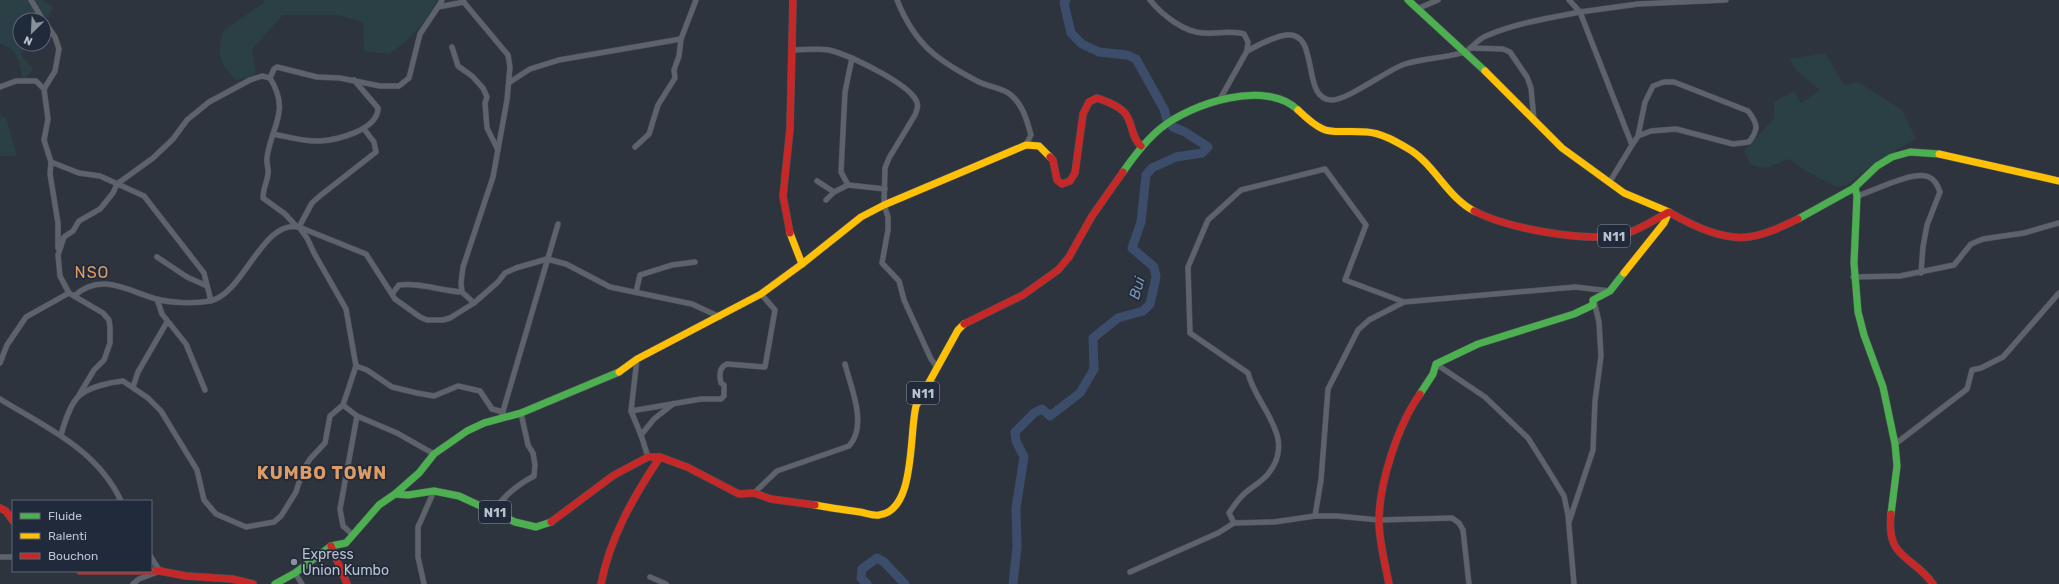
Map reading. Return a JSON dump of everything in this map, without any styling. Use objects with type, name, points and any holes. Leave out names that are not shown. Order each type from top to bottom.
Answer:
[{"type":"main road","points":[[793,0],[790,129],[783,196],[787,227],[802,264]]},
{"type":"main road","points":[[1408,0],[1468,50],[1562,148],[1624,194],[1712,231],[1748,237],[1778,227],[1811,212],[1855,187],[1886,160],[1916,151],[1936,152],[2059,181]]},
{"type":"main road","name":"N11","points":[[395,494],[408,495],[434,491],[459,496],[516,522],[536,527],[553,522],[614,475],[648,457],[660,457],[688,467],[739,494],[754,493],[771,499],[879,515],[888,512],[894,507],[907,487],[910,467],[909,439],[915,407],[937,367],[952,345],[960,328],[976,316],[992,312],[1052,277],[1068,259],[1090,218],[1141,146],[1181,115],[1220,99],[1256,95],[1286,100],[1317,128],[1326,131],[1369,132],[1384,136],[1419,156],[1451,192],[1470,209],[1502,223],[1607,238],[1624,234],[1668,212]]},
{"type":"main road","points":[[275,584],[295,573],[331,546],[346,543],[379,505],[395,494],[419,472],[434,454],[467,431],[502,415],[521,413],[619,372],[637,358],[720,317],[761,294],[802,264],[861,217],[1026,145],[1038,146],[1053,160],[1057,180],[1062,184],[1070,181],[1075,173],[1083,114],[1089,102],[1097,98],[1113,104],[1127,117],[1132,136],[1141,146]]},
{"type":"main road","points":[[1855,187],[1857,196],[1853,277],[1862,330],[1880,376],[1894,445],[1896,465],[1891,536],[1894,546],[1902,555],[1926,573],[1933,584]]},
{"type":"main road","points":[[1389,584],[1379,520],[1389,468],[1400,434],[1412,406],[1436,372],[1436,364],[1478,344],[1574,314],[1593,305],[1593,300],[1610,291],[1664,223],[1668,212]]},
{"type":"main road","points":[[601,584],[609,551],[625,516],[638,489],[660,457]]},
{"type":"main road","points":[[0,508],[6,511],[12,520]]},
{"type":"main road","points":[[331,546],[347,584]]},
{"type":"main road","points":[[152,571],[186,576],[232,579],[253,584]]},
{"type":"street","points":[[31,0],[39,12]]},
{"type":"street","points":[[79,395],[109,382],[124,381],[148,398],[161,411],[197,470],[204,500],[216,514],[246,527],[274,522],[281,516],[296,492],[303,470],[310,459],[325,443],[330,416],[343,405],[356,366],[346,309],[307,238],[285,214],[263,198],[263,189],[268,174],[267,159],[273,134],[280,117],[278,95],[270,78],[274,69],[277,67],[290,69],[313,76],[354,80],[380,86],[399,86],[405,82],[413,70],[420,34],[442,0]]},
{"type":"street","points":[[635,148],[649,134],[658,105],[675,78],[674,70],[679,56],[681,39],[696,0]]},
{"type":"street","points":[[897,0],[910,26],[926,48],[935,56],[981,83],[1010,94],[1023,110],[1031,135],[1038,146]]},
{"type":"street","points":[[1150,0],[1174,21],[1189,30],[1203,33],[1235,32],[1244,34],[1248,42],[1247,51],[1220,99]]},
{"type":"street","points":[[1417,9],[1438,0]]},
{"type":"street","points":[[1569,0],[1580,12],[1632,145]]},
{"type":"street","points":[[1638,4],[1645,0]]},
{"type":"street","points":[[1468,50],[1478,39],[1500,30],[1525,23],[1580,12],[1662,2],[1726,0]]},
{"type":"street","points":[[438,7],[463,1],[508,55],[510,82],[493,177],[463,267],[461,283],[462,292]]},
{"type":"street","points":[[44,89],[55,71],[59,49],[52,32]]},
{"type":"street","points":[[1247,51],[1271,39],[1288,35],[1298,38],[1310,57],[1312,81],[1317,90],[1324,97],[1331,100],[1345,96],[1406,64],[1468,50],[1503,49],[1510,52],[1527,77],[1531,88],[1534,120]]},
{"type":"street","points":[[510,82],[530,69],[559,60],[681,39]]},
{"type":"street","points":[[452,48],[458,66],[472,76],[485,92],[487,128],[498,150]]},
{"type":"street","points":[[792,50],[827,50],[852,58],[905,88],[917,102],[918,109],[889,158],[885,168],[884,206],[888,217],[888,230],[882,263],[899,281],[904,300],[931,359],[937,367]]},
{"type":"street","points":[[848,185],[841,172],[845,92],[852,58]]},
{"type":"street","points":[[58,255],[64,237],[73,231],[79,221],[100,209],[113,193],[117,184],[153,158],[173,139],[187,120],[209,102],[250,80],[262,76],[270,78]]},
{"type":"street","points":[[0,87],[16,80],[36,81],[44,89],[48,119],[44,140],[51,162],[50,174],[58,223],[58,255],[60,276],[69,293],[103,313],[109,320],[111,333],[110,343],[104,360],[94,370],[79,395],[65,420],[61,435]]},
{"type":"street","points":[[273,134],[320,141],[346,136],[364,129],[376,116],[378,108],[354,80]]},
{"type":"street","points":[[1609,183],[1638,136],[1645,102],[1653,86],[1664,82],[1674,82],[1748,111],[1756,121],[1756,133],[1750,142],[1733,144],[1676,129],[1651,131],[1638,136]]},
{"type":"street","points":[[298,227],[316,199],[376,152],[374,142],[364,129]]},
{"type":"street","points":[[1026,145],[1031,135]]},
{"type":"street","points":[[51,162],[79,173],[100,176],[144,196],[152,204],[204,273],[211,301]]},
{"type":"street","points":[[1234,523],[1229,513],[1242,495],[1268,475],[1279,454],[1277,433],[1269,414],[1251,386],[1248,373],[1190,333],[1188,267],[1208,220],[1241,190],[1325,169],[1366,225],[1345,280],[1404,302]]},
{"type":"street","points":[[1857,196],[1915,175],[1930,177],[1936,182],[1940,192],[1927,225],[1923,247],[1921,273]]},
{"type":"street","points":[[817,182],[834,192]]},
{"type":"street","points":[[826,200],[834,192],[848,185],[885,189]]},
{"type":"street","points":[[356,366],[367,370],[392,387],[417,393],[434,396],[458,386],[480,391],[492,408],[502,415],[536,306],[547,259],[558,224]]},
{"type":"street","points":[[1853,277],[1900,276],[1921,273],[1954,265],[1971,244],[1983,239],[2024,233],[2059,224]]},
{"type":"street","points":[[74,296],[82,288],[102,283],[116,284],[157,299],[194,302],[211,301],[229,290],[271,237],[284,227],[298,227],[366,254],[395,299],[420,317],[427,320],[443,320],[450,318],[474,303],[498,282],[505,273],[516,268],[547,259],[566,264],[610,287],[692,304],[720,317]]},
{"type":"street","points":[[156,257],[187,277],[207,286]]},
{"type":"street","points":[[636,292],[640,275],[672,265],[695,262]]},
{"type":"street","points":[[392,294],[399,285],[407,283],[444,291],[462,292],[474,303]]},
{"type":"street","points":[[1315,516],[1321,480],[1328,389],[1358,330],[1369,320],[1404,302],[1574,287],[1610,291]]},
{"type":"street","points":[[0,363],[7,345],[26,317],[69,293]]},
{"type":"street","points":[[1894,445],[1967,389],[1972,370],[1981,368],[2003,358],[2059,293]]},
{"type":"street","points":[[631,410],[701,399],[721,399],[724,396],[724,385],[721,383],[720,371],[723,365],[765,367],[775,310],[761,294]]},
{"type":"street","points":[[157,299],[162,314],[167,322],[186,344],[205,390]]},
{"type":"street","points":[[1569,523],[1593,450],[1595,401],[1601,356],[1599,322],[1593,300]]},
{"type":"street","points":[[132,387],[138,372],[167,322]]},
{"type":"street","points":[[637,358],[631,410],[648,457]]},
{"type":"street","points":[[754,493],[777,471],[849,446],[855,440],[857,413],[844,364]]},
{"type":"street","points":[[1436,364],[1485,397],[1528,438],[1564,496],[1569,523],[1569,539],[1574,584]]},
{"type":"street","points":[[0,399],[61,435],[95,463],[120,500]]},
{"type":"street","points":[[641,435],[654,419],[673,403]]},
{"type":"street","points":[[343,405],[357,416],[397,433],[434,454]]},
{"type":"street","points":[[494,511],[502,498],[534,476],[535,465],[533,453],[528,445],[521,413]]},
{"type":"street","points":[[353,535],[343,526],[340,509],[357,416]]},
{"type":"street","points":[[424,584],[418,557],[418,527],[434,491]]},
{"type":"street","points":[[1130,572],[1218,533],[1234,523],[1274,522],[1315,516],[1338,516],[1379,520],[1452,518],[1459,523],[1464,540],[1469,584]]},
{"type":"street","points":[[0,557],[12,557]]},
{"type":"street","points":[[133,584],[139,579],[160,571],[152,559]]},
{"type":"street","points":[[295,573],[302,584]]},
{"type":"street","points":[[650,577],[666,584]]},
{"type":"green space","points":[[0,0],[42,0],[53,7],[50,12],[12,12],[12,50],[0,43]]},
{"type":"green space","points":[[263,0],[437,0],[423,24],[411,37],[389,54],[364,51],[363,22],[338,15],[283,15],[252,49],[256,73],[248,78],[236,80],[222,63],[220,58],[220,47],[223,31],[265,2]]},
{"type":"green space","points":[[14,52],[22,52],[21,55],[33,69],[23,81],[18,58]]},
{"type":"green space","points":[[1825,53],[1844,85],[1858,82],[1902,110],[1916,139],[1874,163],[1847,185],[1837,187],[1806,171],[1789,159],[1766,168],[1751,165],[1744,151],[1774,118],[1774,102],[1794,91],[1801,103],[1820,90],[1797,71],[1789,59]]},
{"type":"green space","points":[[0,116],[6,118],[17,156],[0,156]]},
{"type":"waterway","name":"Bui","points":[[1013,584],[1017,547],[1016,508],[1024,457],[1016,441],[1015,432],[1034,413],[1042,409],[1050,416],[1080,393],[1094,369],[1093,338],[1118,318],[1143,311],[1150,304],[1156,277],[1154,267],[1132,248],[1141,222],[1146,175],[1152,168],[1176,157],[1202,153],[1208,147],[1185,132],[1173,127],[1167,120],[1164,109],[1136,59],[1127,55],[1099,52],[1082,44],[1071,33],[1064,3],[1066,0]]},
{"type":"waterway","name":"Bui","points":[[867,584],[861,578],[862,569],[877,558],[884,562],[905,584]]},
{"type":"traffic: fast","points":[[1408,0],[1485,71]]},
{"type":"traffic: fast","points":[[1123,172],[1140,148],[1161,128],[1191,110],[1210,103],[1249,95],[1267,96],[1284,101],[1298,110]]},
{"type":"traffic: fast","points":[[1798,219],[1854,188],[1877,166],[1892,157],[1910,152],[1939,154]]},
{"type":"traffic: fast","points":[[1855,187],[1857,196],[1854,263],[1858,312],[1864,335],[1883,387],[1895,444],[1897,466],[1891,514]]},
{"type":"traffic: fast","points":[[1420,394],[1433,374],[1436,364],[1478,344],[1574,314],[1593,305],[1593,300],[1610,291],[1624,273]]},
{"type":"traffic: fast","points":[[395,494],[419,473],[434,454],[467,431],[484,423],[521,413],[619,372]]},
{"type":"traffic: fast","points":[[275,584],[295,573],[331,546],[346,543],[379,505],[395,494],[408,495],[434,491],[459,496],[515,522],[536,527],[551,522]]},
{"type":"traffic: slow","points":[[1485,71],[1562,148],[1624,193],[1669,212],[1664,223],[1624,273]]},
{"type":"traffic: slow","points":[[1298,110],[1317,126],[1324,129],[1337,132],[1355,131],[1377,134],[1402,145],[1425,162],[1456,197],[1464,205],[1474,211]]},
{"type":"traffic: slow","points":[[802,264],[861,217],[884,205],[1026,145],[1039,146],[1050,157]]},
{"type":"traffic: slow","points":[[1939,154],[2059,181]]},
{"type":"traffic: slow","points":[[619,372],[637,359],[761,294],[802,264],[790,233]]},
{"type":"traffic: slow","points":[[815,505],[872,515],[879,515],[891,510],[899,500],[905,486],[909,469],[916,406],[958,330],[964,324]]},
{"type":"traffic: jam","points":[[790,233],[783,196],[790,129],[793,0]]},
{"type":"traffic: jam","points":[[1050,157],[1053,160],[1057,180],[1062,184],[1070,181],[1075,173],[1083,114],[1089,102],[1097,98],[1115,105],[1126,114],[1136,140],[1141,146]]},
{"type":"traffic: jam","points":[[964,324],[1023,295],[1058,270],[1069,257],[1092,216],[1123,172]]},
{"type":"traffic: jam","points":[[1474,211],[1505,223],[1525,228],[1585,237],[1604,237],[1626,233],[1639,229],[1669,212],[1687,222],[1718,234],[1738,237],[1748,237],[1761,234],[1798,219]]},
{"type":"traffic: jam","points":[[1389,584],[1379,529],[1382,489],[1397,438],[1404,422],[1420,394]]},
{"type":"traffic: jam","points":[[551,522],[614,475],[648,457],[660,457],[687,467],[739,494],[754,493],[771,499],[815,505]]},
{"type":"traffic: jam","points":[[601,584],[610,550],[617,533],[632,502],[660,457]]},
{"type":"traffic: jam","points":[[0,508],[6,511],[12,520]]},
{"type":"traffic: jam","points":[[1891,514],[1892,540],[1902,555],[1925,574],[1933,584]]},
{"type":"traffic: jam","points":[[331,546],[347,584]]},
{"type":"traffic: jam","points":[[152,571],[186,576],[232,579],[253,584]]},
{"type":"place","name":"Express Union Kumbo","points":[[294,562]]},
{"type":"district","name":"NSO","points":[[92,272]]},
{"type":"district","name":"KUMBO TOWN","points":[[322,473]]}]
